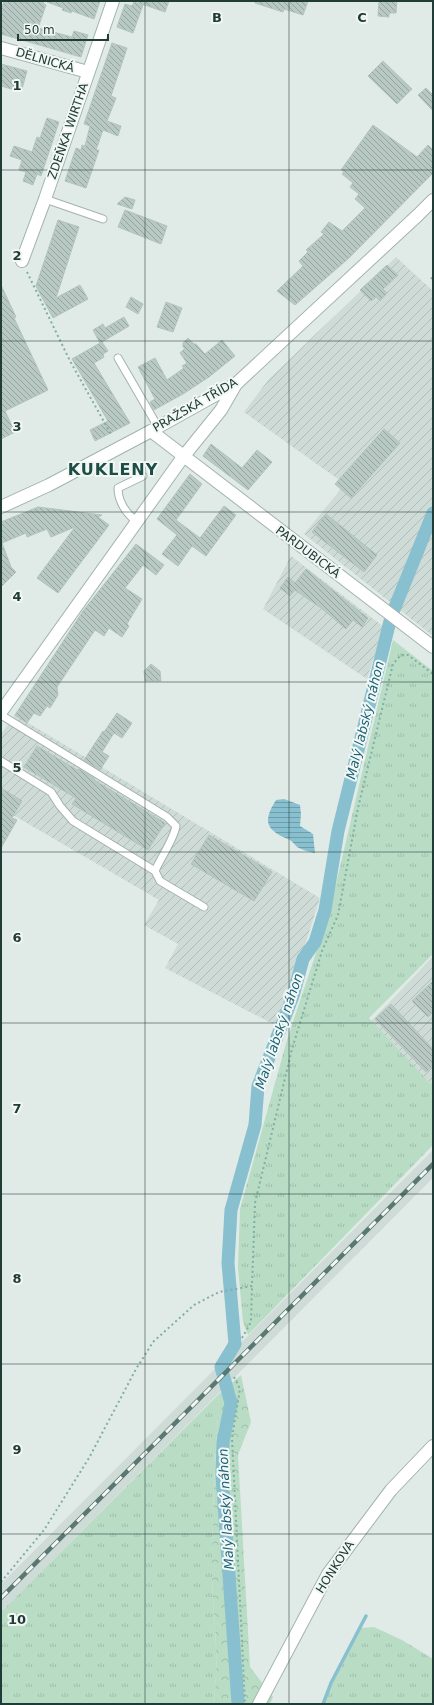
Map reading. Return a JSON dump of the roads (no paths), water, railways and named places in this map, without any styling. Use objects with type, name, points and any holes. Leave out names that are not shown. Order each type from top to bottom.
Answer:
[{"type":"street","name":"ZDEŇKA WIRTHA","points":[[22,261],[45,199],[113,1]]},
{"type":"street","name":"DĚLNICKÁ","points":[[1,48],[88,72]]},
{"type":"street","name":"PRAŽSKÁ TŘÍDA","points":[[1,507],[49,486],[237,383],[433,200]]},
{"type":"street","points":[[1,712],[136,521],[183,457],[221,410],[237,383]]},
{"type":"street","name":"PARDUBICKÁ","points":[[155,429],[183,457],[433,647]]},
{"type":"street","name":"HONKOVA","points":[[259,1704],[328,1574],[390,1490],[433,1446]]},
{"type":"lane","points":[[45,199],[103,219]]},
{"type":"lane","points":[[118,358],[155,429]]},
{"type":"lane","points":[[136,521],[127,513],[118,496],[118,488],[143,476]]},
{"type":"lane","points":[[1,715],[167,817],[176,826],[175,833],[160,857],[155,871]]},
{"type":"lane","points":[[1,761],[51,792],[60,806],[73,821],[155,871],[160,881],[204,907]]},
{"type":"water","points":[[284,799],[300,805],[300,826],[313,834],[315,853],[297,847],[290,840],[276,833],[269,825],[268,820],[271,808],[276,800]]},
{"type":"waterway","name":"Malý labský náhon","points":[[238,1704],[222,1475],[223,1442],[231,1403],[221,1367],[235,1344],[228,1263],[231,1210],[255,1125],[258,1086],[293,996],[303,959],[315,942],[325,910],[338,831],[391,617],[433,513]]},
{"type":"waterway","points":[[323,1704],[331,1683],[366,1616]]},
{"type":"railway","points":[[1,1598],[433,1164]]},
{"type":"district","name":"KUKLENY","points":[[113,469]]}]
